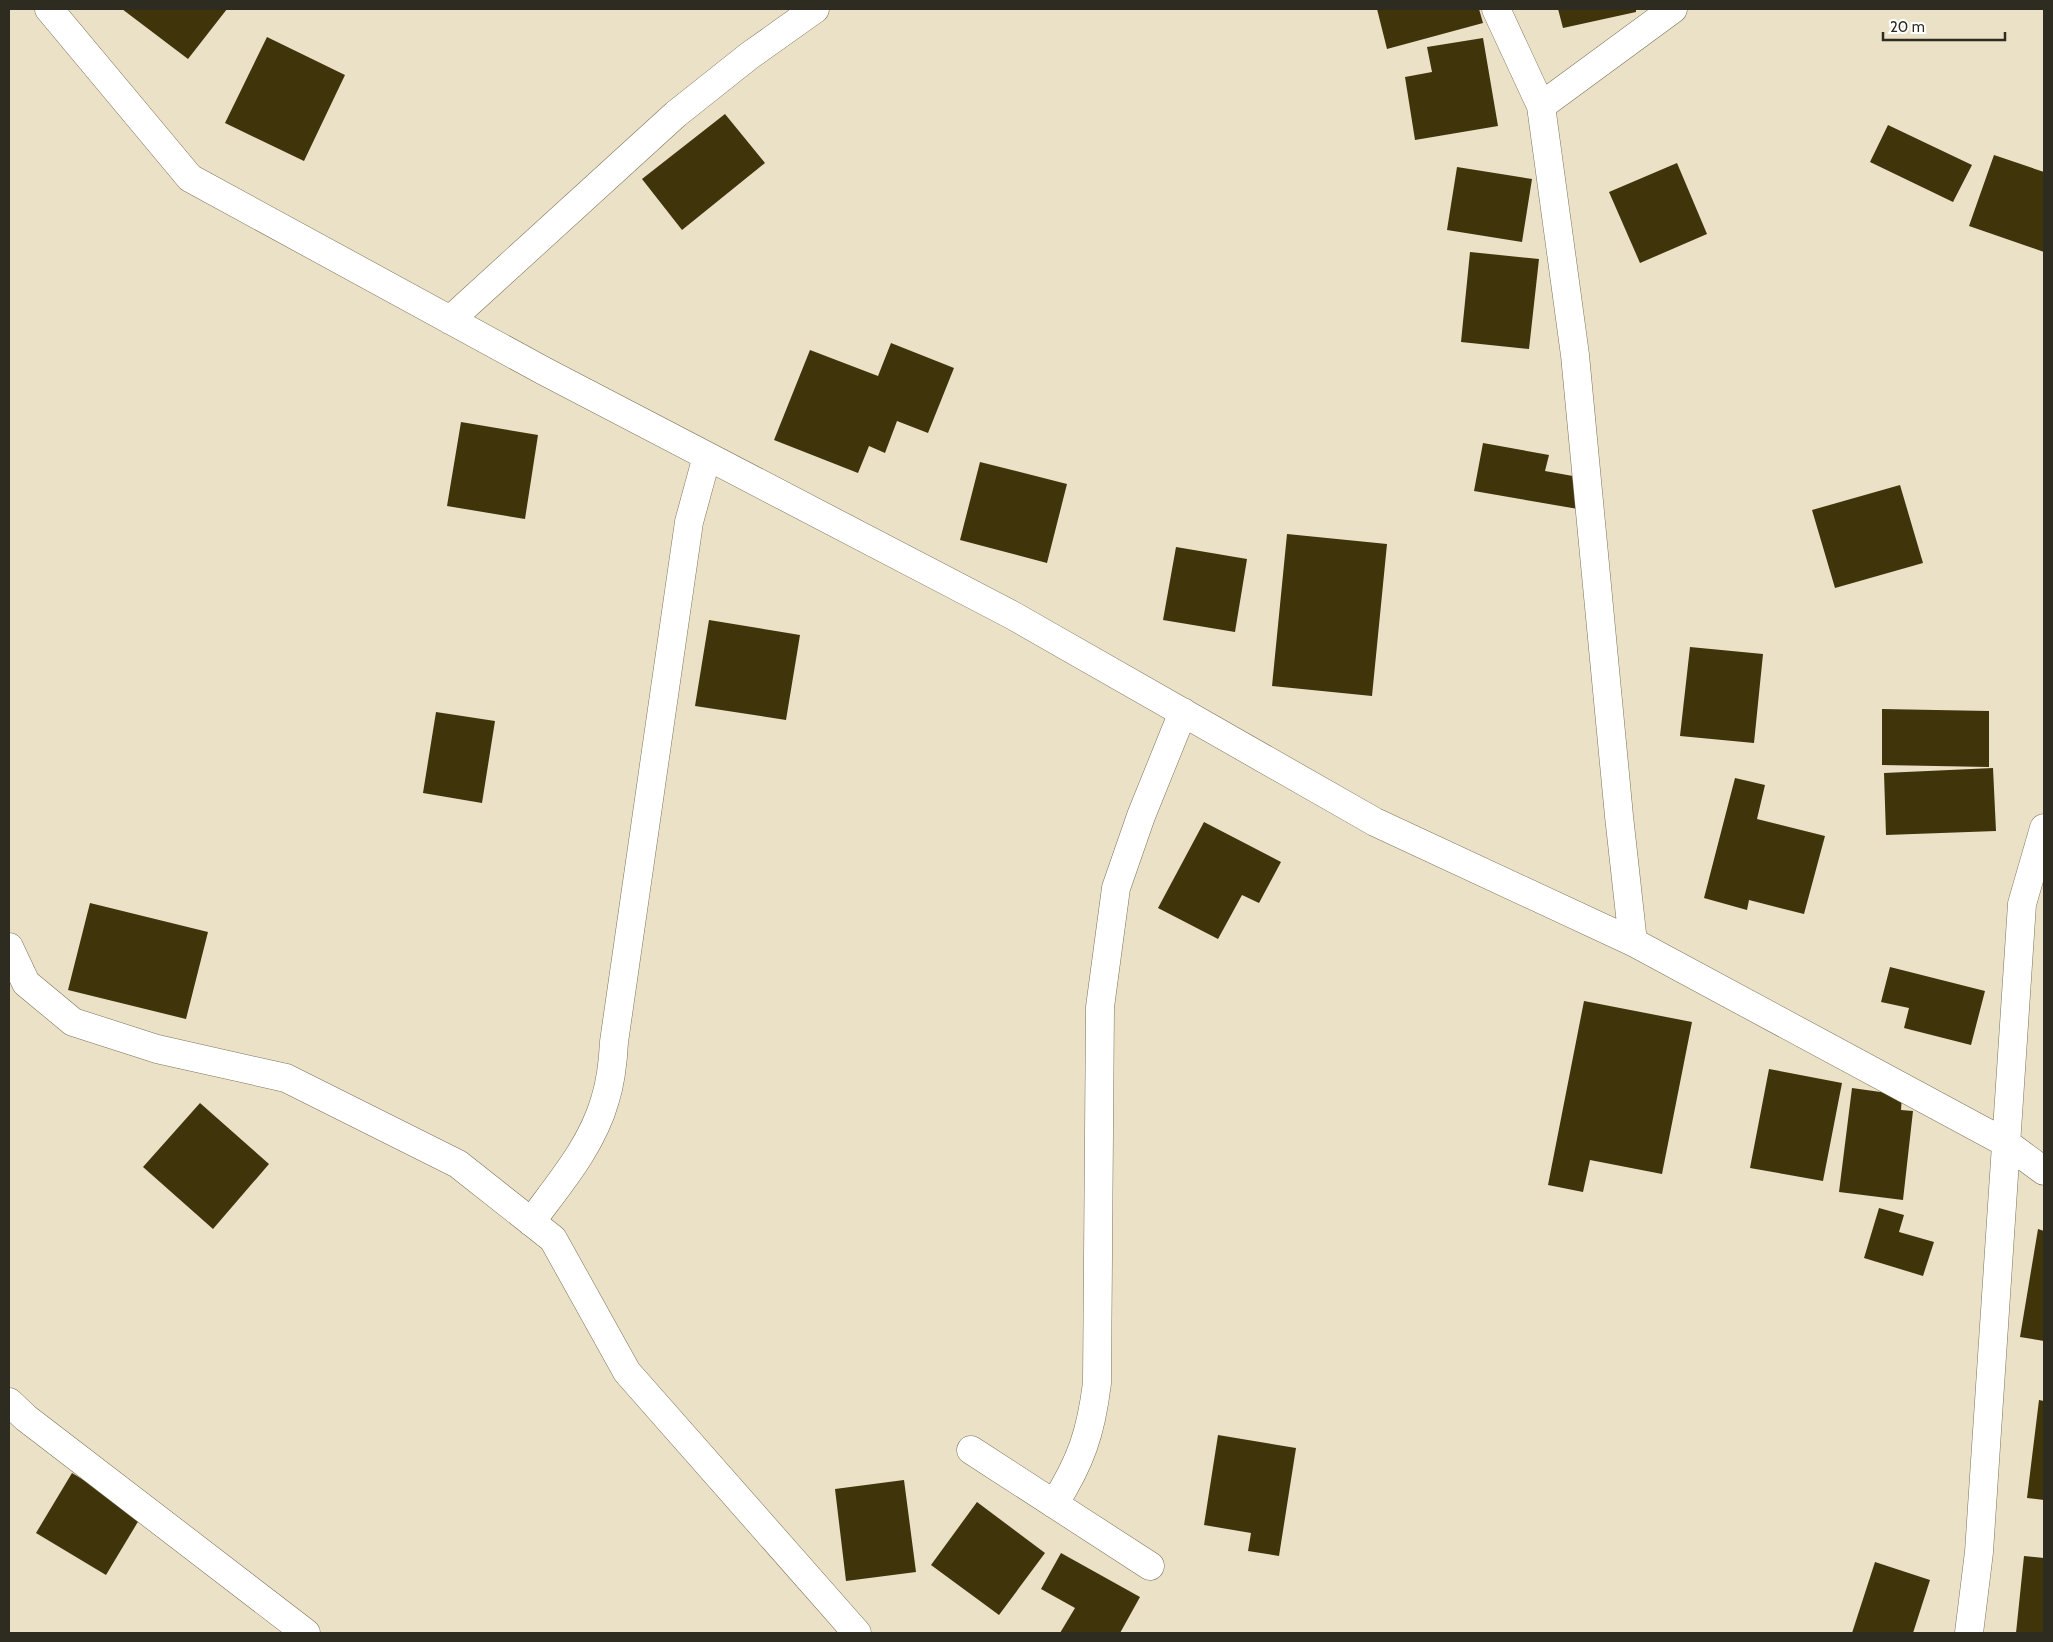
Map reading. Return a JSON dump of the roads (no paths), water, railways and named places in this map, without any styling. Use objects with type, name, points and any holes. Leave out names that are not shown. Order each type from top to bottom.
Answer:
[{"type":"street","points":[[49,9],[190,178],[450,320],[1012,615],[1375,822],[1633,942],[2006,1143],[2044,1171]]},
{"type":"street","points":[[450,320],[676,114],[749,56],[816,9]]},
{"type":"street","points":[[1496,9],[1541,106],[1575,355],[1618,806],[1633,942]]},
{"type":"street","points":[[1541,106],[1673,9]]},
{"type":"street","points":[[531,1222],[585,1147],[605,1101],[612,1072],[617,1023],[689,522],[707,456]]},
{"type":"street","points":[[1054,1504],[1072,1477],[1084,1448],[1093,1415],[1097,1383],[1100,1007],[1116,888],[1141,816],[1183,712]]},
{"type":"street","points":[[1969,1633],[1979,1552],[2022,904],[2044,828]]},
{"type":"street","points":[[9,947],[26,983],[73,1022],[157,1049],[286,1078],[458,1164],[553,1239],[627,1372],[858,1633]]},
{"type":"street","points":[[9,1402],[26,1418],[306,1633]]},
{"type":"street","points":[[971,1450],[1150,1566]]}]
